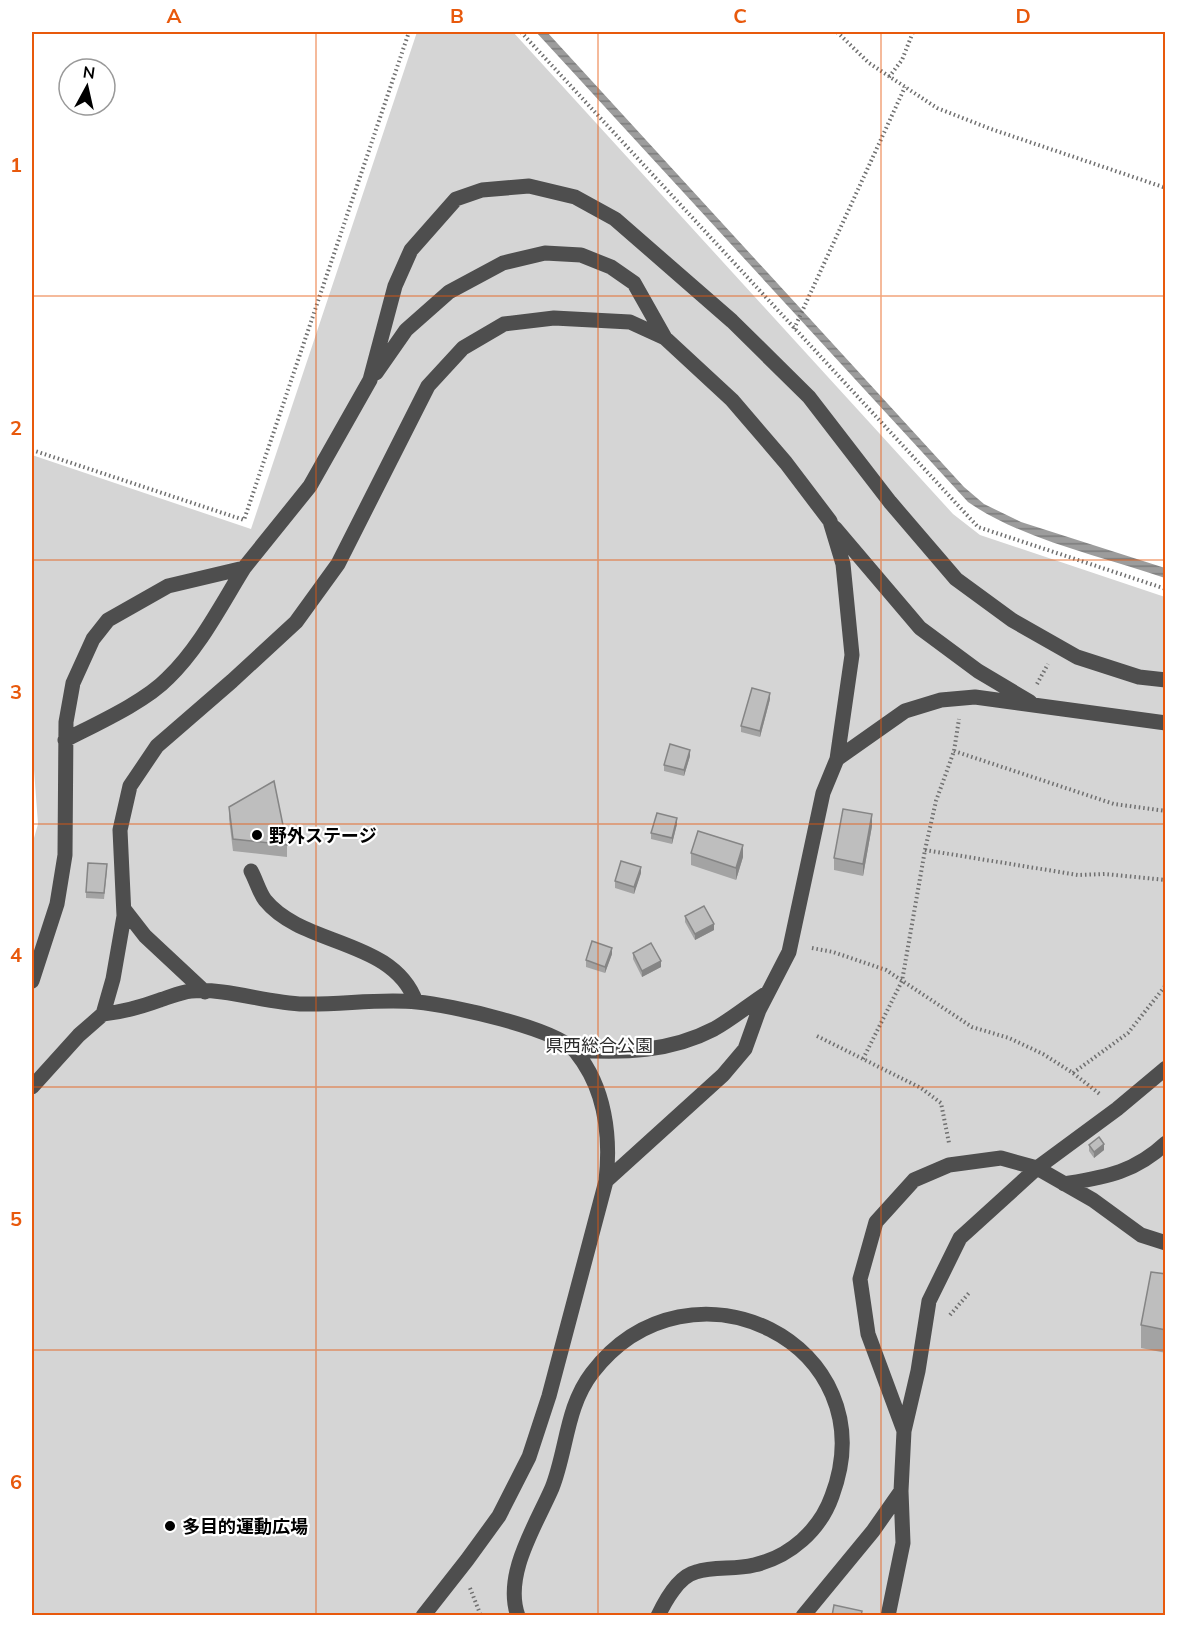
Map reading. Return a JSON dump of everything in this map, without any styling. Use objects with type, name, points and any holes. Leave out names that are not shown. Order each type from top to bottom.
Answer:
[{"type":"lane","points":[[370,380],[395,286],[411,250],[456,199],[482,190],[529,186],[575,197],[615,219],[732,321],[809,397],[890,502],[956,579],[1012,620],[1077,657],[1139,677],[1166,680]]},
{"type":"lane","points":[[65,740],[118,712],[167,680],[192,651],[244,568],[310,486],[370,380],[406,330],[449,292],[503,263],[545,253],[581,255],[611,267],[634,284],[665,338],[732,400],[920,628],[978,671],[1030,702]]},
{"type":"lane","points":[[32,1087],[79,1035],[103,1014],[113,979],[124,909],[120,830],[130,786],[157,746],[296,622],[338,564],[428,386],[463,348],[504,324],[554,318],[630,322],[665,338]]},
{"type":"lane","points":[[606,1181],[723,1075],[745,1049],[790,944],[823,793],[837,759],[852,655],[843,564],[830,521]]},
{"type":"lane","points":[[32,981],[57,904],[65,855],[65,740],[73,683],[93,639],[108,620],[168,586],[244,568]]},
{"type":"lane","points":[[837,759],[905,711],[940,700],[975,697],[1030,702],[1166,723]]},
{"type":"lane","points":[[251,870],[265,900],[279,912],[307,928],[392,966],[411,989],[416,1002]]},
{"type":"lane","points":[[124,909],[145,936],[205,992]]},
{"type":"lane","points":[[103,1014],[126,1012],[189,991],[301,1004],[416,1002],[482,1013],[554,1038],[575,1050],[618,1052],[666,1047],[713,1029],[768,992]]},
{"type":"lane","points":[[423,1616],[498,1516],[529,1458],[549,1396],[606,1181],[609,1151],[606,1121],[594,1082],[575,1050]]},
{"type":"lane","points":[[888,1616],[903,1543],[901,1491],[904,1431],[918,1371],[929,1301],[944,1265],[960,1238],[1037,1168],[1166,1068]]},
{"type":"lane","points":[[1064,1184],[1112,1175],[1149,1159],[1166,1143]]},
{"type":"lane","points":[[904,1431],[868,1334],[860,1279],[876,1222],[914,1180],[953,1164],[1001,1158],[1037,1168],[1141,1235],[1166,1243]]},
{"type":"lane","points":[[518,1616],[513,1602],[515,1579],[553,1483],[574,1402],[591,1374],[618,1343],[650,1324],[679,1316],[716,1313],[747,1320],[780,1334],[804,1353],[823,1374],[837,1409],[844,1440],[842,1469],[832,1499],[819,1524],[796,1546],[755,1565],[694,1572],[677,1586],[662,1612]]},
{"type":"lane","points":[[803,1616],[873,1532],[901,1491]]},
{"type":"path","points":[[32,450],[244,520],[408,32]]},
{"type":"path","points":[[521,32],[978,526],[1166,589]]},
{"type":"path","points":[[837,32],[869,63],[937,108],[990,129],[1166,188]]},
{"type":"path","points":[[889,77],[902,60],[913,32]]},
{"type":"path","points":[[794,329],[905,87]]},
{"type":"path","points":[[1030,702],[1058,646]]},
{"type":"path","points":[[862,1059],[902,981],[936,801],[954,751],[960,698]]},
{"type":"path","points":[[954,751],[1114,804],[1166,810]]},
{"type":"path","points":[[925,850],[1078,875],[1105,874],[1166,880]]},
{"type":"path","points":[[790,944],[833,952],[886,970],[972,1027],[1009,1038],[1043,1054],[1073,1073],[1117,1108]]},
{"type":"path","points":[[1073,1073],[1128,1033],[1166,985]]},
{"type":"path","points":[[817,1035],[921,1088],[941,1103],[953,1164]]},
{"type":"green space","name":"県西総合公園","points":[[417,32],[513,32],[953,514],[980,535],[1165,597],[1165,1615],[32,1616],[32,845],[38,824],[32,742],[32,455],[251,529]]},
{"type":"shaded area","points":[[536,32],[547,32],[964,487],[984,504],[1021,522],[1165,568],[1165,578],[1037,537],[1012,527],[968,502]]},
{"type":"building","points":[[752,688],[770,693],[760,731],[741,726]]},
{"type":"building","points":[[670,744],[690,750],[684,770],[664,765]]},
{"type":"building","name":"野外ステージ","points":[[274,781],[287,845],[233,839],[229,807]]},
{"type":"building","points":[[843,809],[872,814],[863,864],[834,858]]},
{"type":"building","points":[[657,813],[677,818],[672,838],[651,833]]},
{"type":"building","points":[[698,831],[743,845],[736,868],[691,853]]},
{"type":"building","points":[[621,861],[641,867],[634,887],[615,881]]},
{"type":"building","points":[[88,863],[107,864],[104,893],[86,892]]},
{"type":"building","points":[[704,906],[714,924],[695,934],[685,916]]},
{"type":"building","points":[[592,941],[612,948],[605,967],[586,960]]},
{"type":"building","points":[[651,943],[661,961],[642,971],[633,953]]},
{"type":"building","points":[[1099,1137],[1104,1144],[1094,1152],[1089,1145]]},
{"type":"building","points":[[1151,1272],[1166,1274],[1166,1330],[1141,1325]]},
{"type":"building","points":[[834,1605],[862,1611],[861,1616],[832,1616]]},
{"type":"place","name":"野外ステージ","points":[[257,835]]},
{"type":"place","name":"多目的運動広場","points":[[170,1526]]}]
